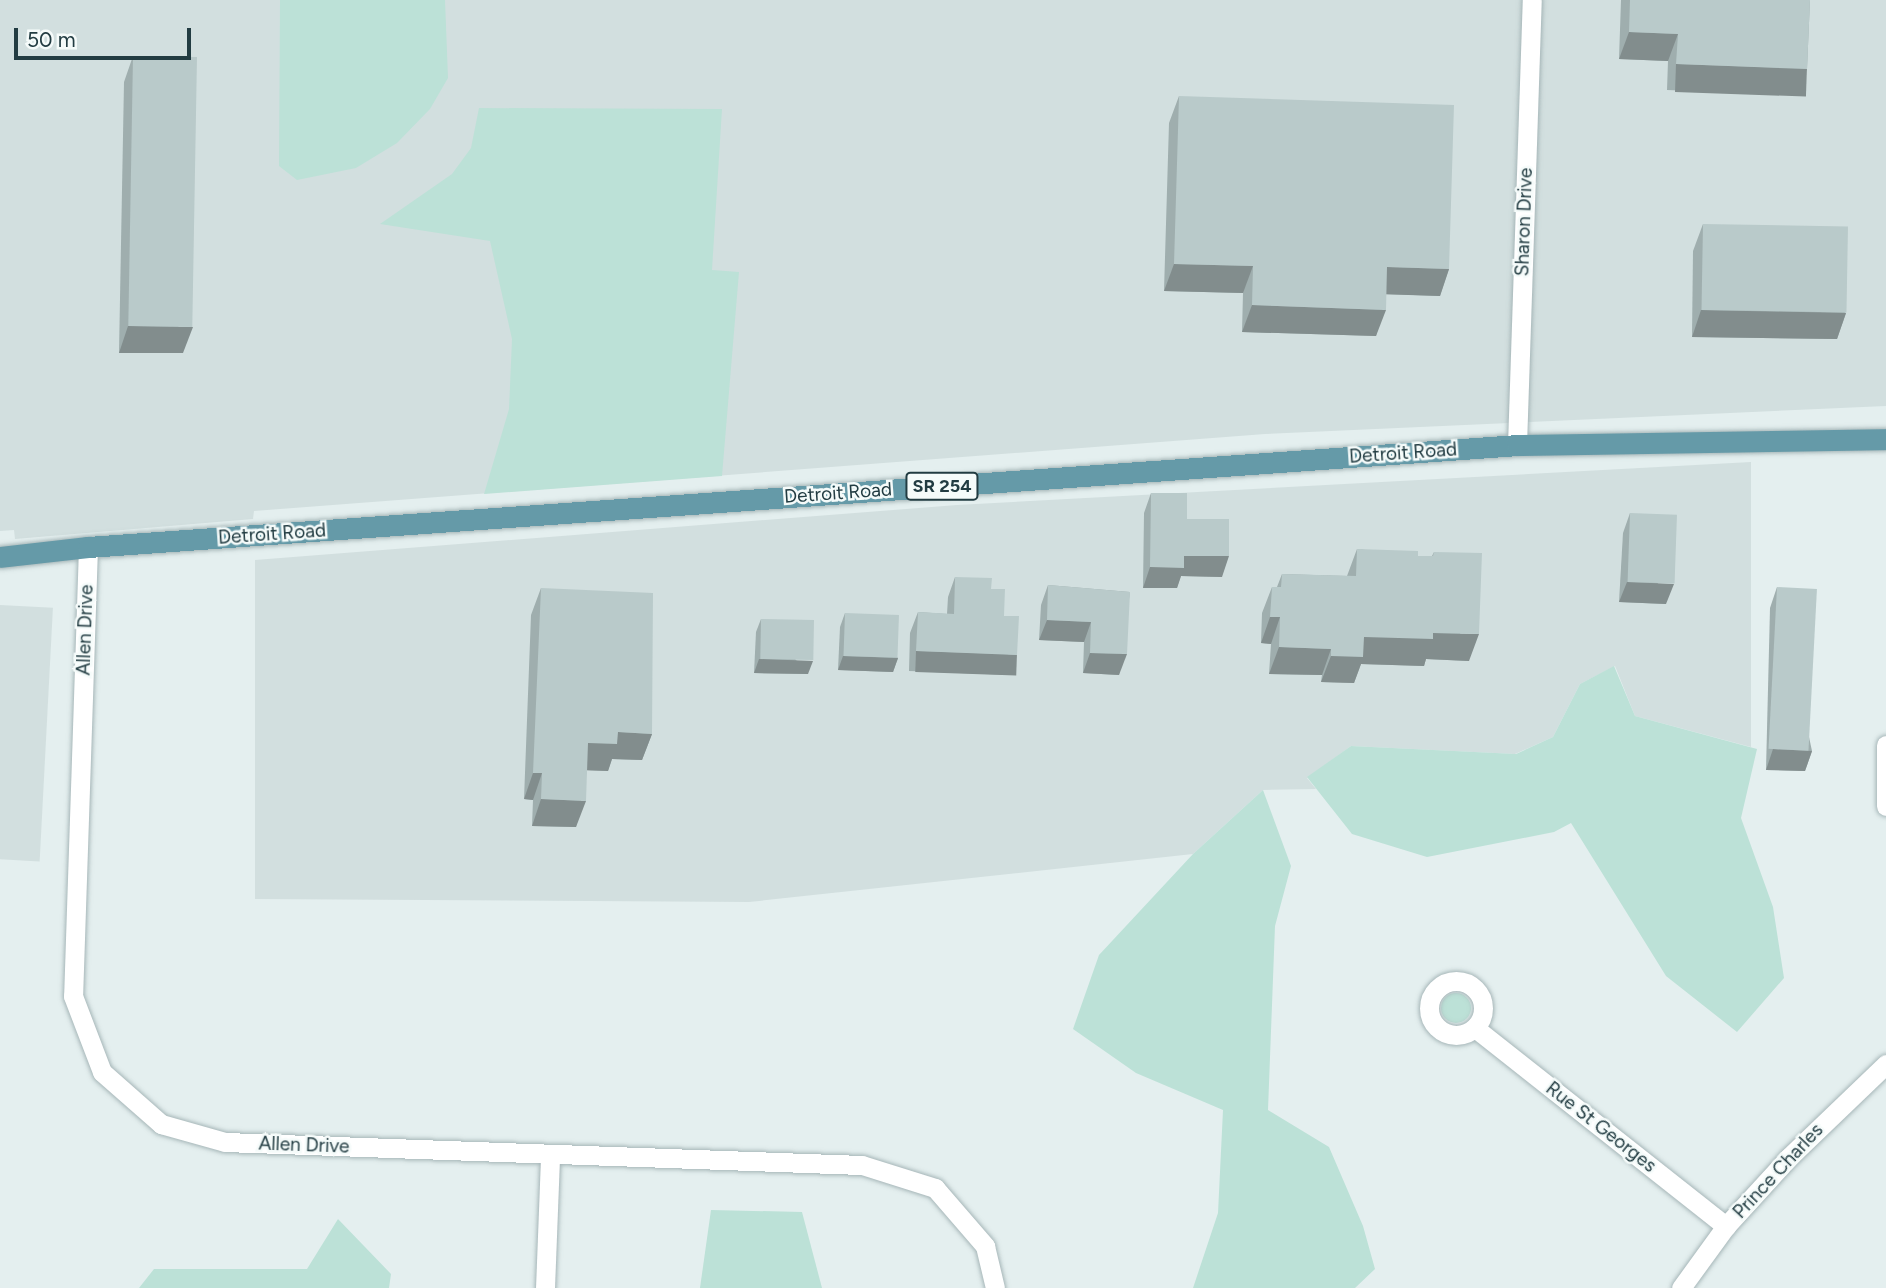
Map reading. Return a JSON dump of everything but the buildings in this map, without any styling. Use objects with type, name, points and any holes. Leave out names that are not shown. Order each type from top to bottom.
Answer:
[{"type":"main road","name":"Detroit Road","points":[[0,557],[88,547],[1517,445],[1886,439]]},
{"type":"street","name":"Sharon Drive","points":[[1517,445],[1532,0]]},
{"type":"street","name":"Allen Drive","points":[[88,547],[73,996],[102,1072],[161,1124],[225,1142],[550,1156],[862,1165],[935,1188],[985,1245],[995,1288]]},
{"type":"street","points":[[1886,744],[1886,806]]},
{"type":"street","name":"Rue St Georges","points":[[1475,1028],[1726,1226]]},
{"type":"street","name":"Prince Charles","points":[[1681,1288],[1726,1226],[1788,1158],[1886,1064]]},
{"type":"street","points":[[545,1288],[550,1156]]},
{"type":"shaded area","points":[[0,0],[1886,0],[1886,406],[1265,434],[254,511],[253,519],[15,539],[14,530],[0,531]]},
{"type":"shaded area","points":[[1751,462],[1751,747],[1635,716],[1615,666],[1580,684],[1553,737],[1515,754],[1351,746],[1307,778],[1316,789],[1263,790],[1193,854],[749,902],[255,899],[255,560],[957,505]]},
{"type":"shaded area","points":[[0,605],[53,608],[40,861],[0,859]]},
{"type":"green space","points":[[280,0],[445,0],[448,78],[430,109],[397,143],[356,168],[297,180],[279,166]]},
{"type":"green space","points":[[479,108],[722,109],[712,270],[739,272],[722,476],[484,494],[509,409],[512,339],[490,241],[380,224],[452,174],[471,148]]},
{"type":"green space","points":[[1614,666],[1635,716],[1757,749],[1741,818],[1773,907],[1784,978],[1737,1032],[1666,976],[1571,823],[1554,832],[1427,857],[1352,834],[1307,777],[1351,746],[1516,754],[1553,737],[1580,684]]},
{"type":"green space","points":[[1263,790],[1291,866],[1275,926],[1268,1110],[1329,1147],[1363,1226],[1375,1269],[1355,1288],[1193,1288],[1218,1213],[1223,1110],[1136,1073],[1073,1029],[1099,955],[1193,854]]},
{"type":"green space","points":[[1456,993],[1462,994],[1470,1002],[1470,1014],[1462,1022],[1456,1023],[1450,1022],[1442,1014],[1441,1008],[1442,1002],[1450,994]]},
{"type":"green space","points":[[711,1210],[802,1212],[822,1288],[700,1288]]},
{"type":"green space","points":[[338,1219],[391,1274],[389,1288],[139,1288],[154,1269],[307,1269]]}]
